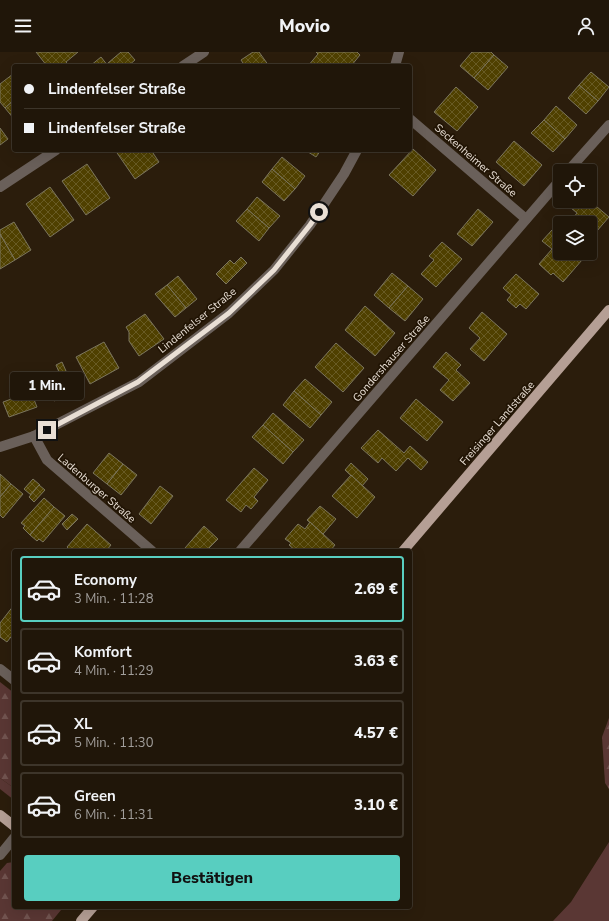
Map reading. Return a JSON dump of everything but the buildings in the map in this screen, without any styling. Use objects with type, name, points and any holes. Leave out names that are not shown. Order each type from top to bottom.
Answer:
[{"type":"main road","name":"Freisinger Landstraße","points":[[405,549],[609,310]]},
{"type":"main road","points":[[0,815],[12,824]]},
{"type":"main road","points":[[81,921],[91,909]]},
{"type":"street","points":[[186,64],[204,52]]},
{"type":"street","points":[[396,64],[400,52]]},
{"type":"street","name":"Seckenheimer Straße","points":[[412,121],[526,218]]},
{"type":"street","points":[[574,164],[609,125]]},
{"type":"street","points":[[0,187],[53,152]]},
{"type":"street","name":"Lindenfelser Straße","points":[[0,447],[34,436],[138,382],[229,313],[274,270],[310,225],[344,174],[355,152]]},
{"type":"street","name":"Gondershauser Straße","points":[[242,549],[553,188]]},
{"type":"street","name":"Ladenburger Straße","points":[[34,436],[47,460],[150,549]]},
{"type":"street","points":[[0,669],[12,678]]},
{"type":"street","points":[[0,855],[12,840]]},
{"type":"green space","points":[[0,682],[12,691],[12,787],[0,778]]},
{"type":"green space","points":[[609,718],[609,789],[605,783],[602,737]]},
{"type":"green space","points":[[0,778],[12,787],[12,798],[0,789]]},
{"type":"green space","points":[[609,842],[609,921],[553,921],[571,902]]},
{"type":"green space","points":[[12,862],[12,909],[61,909],[52,921],[0,921],[0,871],[7,863]]},
{"type":"route","points":[[47,430],[138,382],[229,313],[274,270],[319,212]]}]
